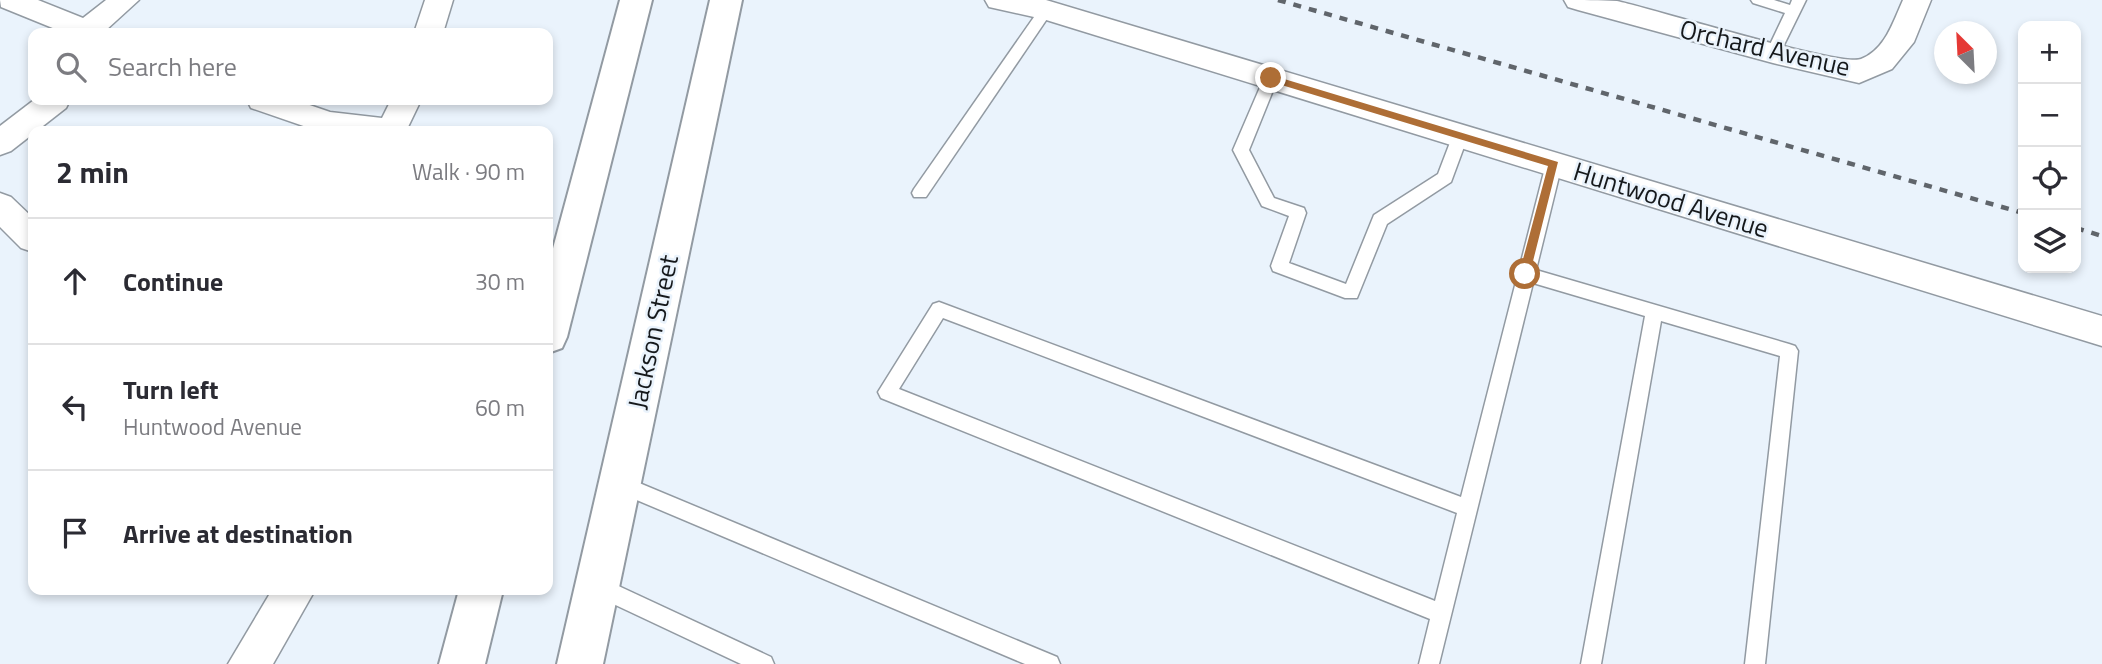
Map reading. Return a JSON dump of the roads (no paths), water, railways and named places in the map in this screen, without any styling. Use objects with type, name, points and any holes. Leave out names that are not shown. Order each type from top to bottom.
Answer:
[{"type":"main road","points":[[553,318],[636,0]]},
{"type":"main road","name":"Jackson Street","points":[[580,664],[726,0]]},
{"type":"main road","points":[[462,664],[480,595]]},
{"type":"street","points":[[11,0],[79,28]]},
{"type":"street","points":[[94,28],[125,0]]},
{"type":"street","points":[[431,28],[439,0]]},
{"type":"street","name":"Huntwood Avenue","points":[[999,0],[1046,10],[2102,331]]},
{"type":"street","name":"Orchard Avenue","points":[[1578,0],[1773,53],[1859,72],[1882,62],[1899,42],[1917,0]]},
{"type":"street","points":[[0,144],[49,105]]},
{"type":"street","points":[[276,105],[328,123],[356,126]]},
{"type":"street","points":[[395,126],[404,105]]},
{"type":"street","points":[[0,206],[28,234]]},
{"type":"street","points":[[249,664],[292,595]]},
{"type":"lane","points":[[1758,0],[1796,6],[1773,53]]},
{"type":"lane","points":[[920,193],[1046,10]]},
{"type":"lane","points":[[1271,78],[1241,150],[1268,202],[1298,213],[1279,266],[1351,293],[1380,220],[1445,178],[1460,136]]},
{"type":"lane","points":[[1429,664],[1554,164]]},
{"type":"lane","points":[[1525,274],[1789,351],[1755,664]]},
{"type":"lane","points":[[1441,613],[887,392],[939,309],[1467,508]]},
{"type":"lane","points":[[1591,664],[1654,312]]},
{"type":"lane","points":[[620,484],[1050,664]]},
{"type":"lane","points":[[597,586],[764,664]]},
{"type":"railway","points":[[1278,0],[2018,212]]},
{"type":"railway","points":[[2081,230],[2102,236]]}]
